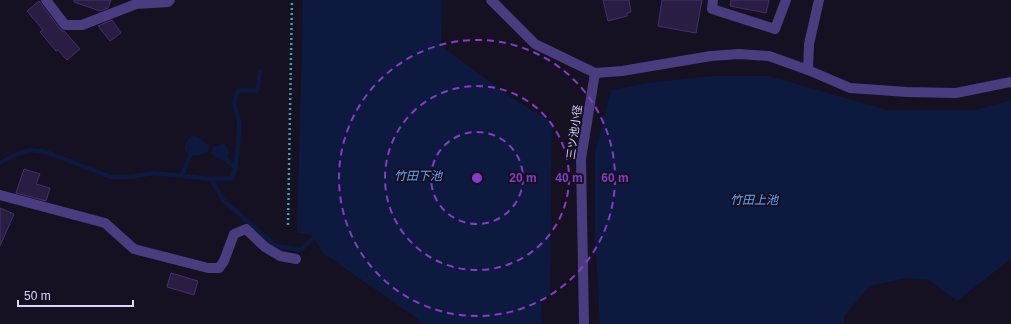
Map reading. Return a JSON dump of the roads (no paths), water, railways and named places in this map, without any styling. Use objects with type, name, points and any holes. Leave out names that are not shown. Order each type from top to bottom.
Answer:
[{"type":"street","points":[[46,0],[65,25],[82,25],[136,4],[168,2],[170,0]]},
{"type":"street","points":[[491,0],[535,44],[595,74],[711,56],[739,54],[769,56],[808,70],[850,88],[907,92],[956,93],[1011,82]]},
{"type":"street","points":[[713,0],[712,9],[775,29],[786,0]]},
{"type":"street","points":[[808,70],[809,44],[819,0]]},
{"type":"street","name":"三ツ池小径","points":[[584,324],[581,159],[595,74]]},
{"type":"street","points":[[0,195],[105,223],[134,249],[208,268],[219,268],[224,261],[234,234],[246,229],[265,247],[280,256],[296,259]]},
{"type":"water","name":"竹田下池","points":[[303,0],[442,0],[441,46],[512,98],[552,122],[550,295],[541,298],[542,324],[421,324],[417,318],[324,254],[311,235],[297,233]]},
{"type":"water","name":"竹田上池","points":[[712,76],[769,76],[887,110],[975,110],[1011,100],[1011,259],[957,301],[929,280],[908,278],[870,286],[844,316],[844,324],[600,324],[595,235],[595,152],[611,90],[648,83]]},
{"type":"water","points":[[193,135],[209,145],[208,152],[199,155],[192,155],[185,151],[186,142]]},
{"type":"water","points":[[223,143],[227,146],[229,152],[227,158],[223,161],[211,154],[213,146],[216,147]]},
{"type":"waterway","points":[[211,179],[232,178],[237,159],[239,126],[235,108],[236,95],[239,90],[256,91],[258,88],[260,71]]},
{"type":"waterway","points":[[0,163],[15,155],[30,150],[46,152],[111,177],[130,177],[154,173],[211,179],[223,200],[276,246],[301,250],[317,234]]},
{"type":"waterway","points":[[182,176],[192,151]]},
{"type":"waterway","points":[[222,156],[236,168]]}]
